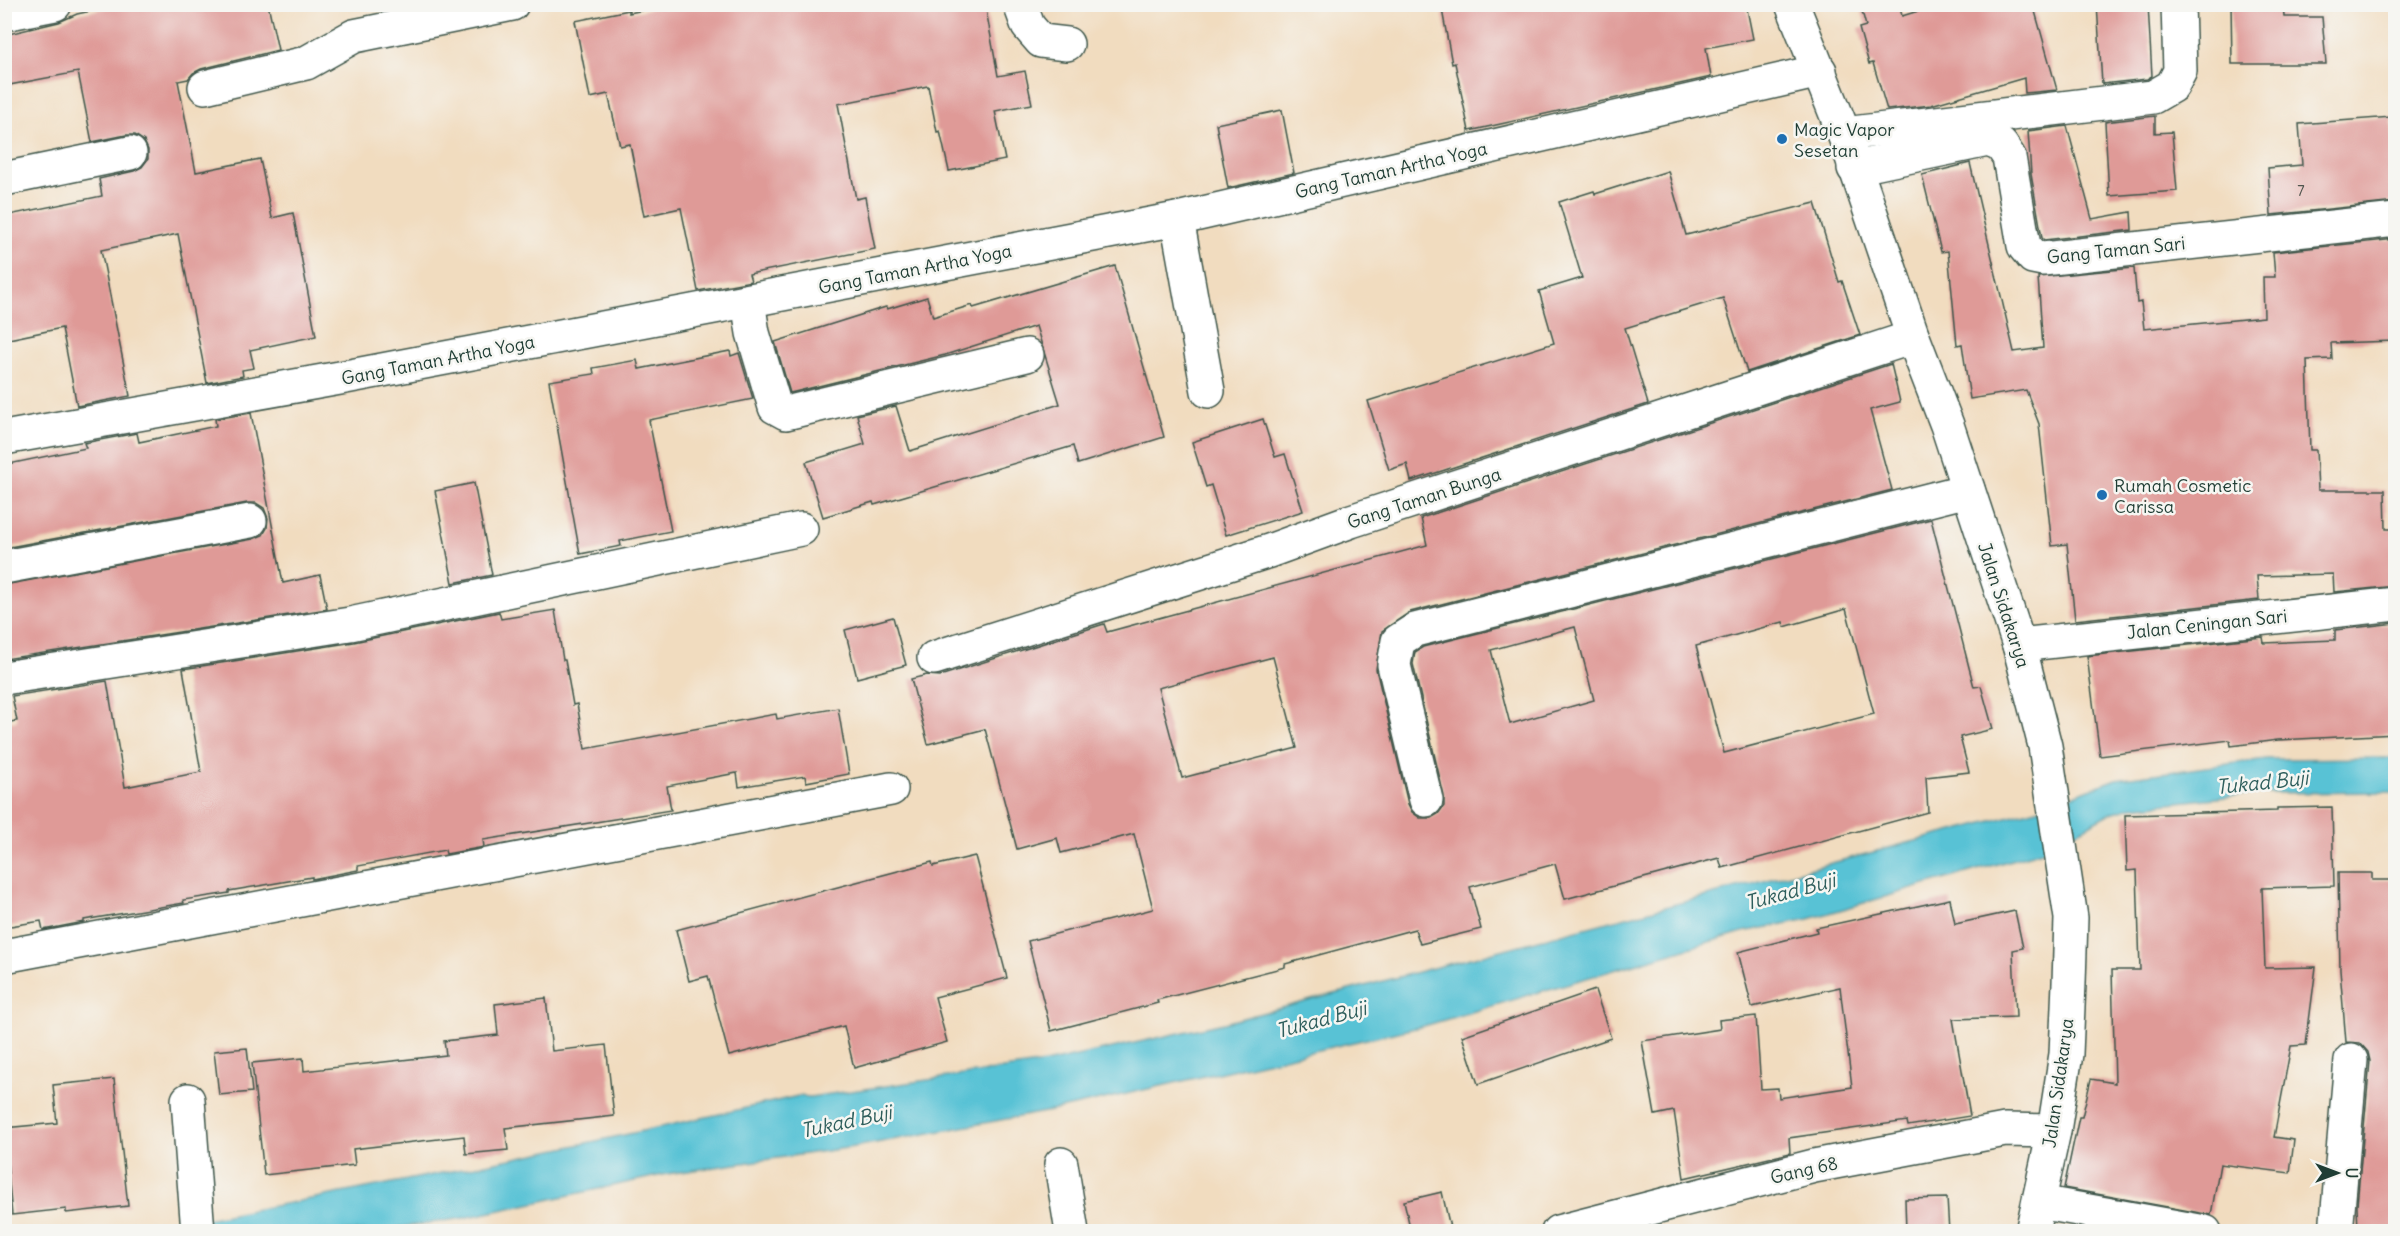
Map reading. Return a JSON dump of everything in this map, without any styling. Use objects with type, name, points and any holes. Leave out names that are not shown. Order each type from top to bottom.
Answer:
[{"type":"street","points":[[4,14],[55,4]]},
{"type":"street","points":[[205,87],[306,63],[354,36],[512,4]]},
{"type":"street","points":[[1020,4],[1028,26],[1041,41],[1067,44]]},
{"type":"street","name":"Jalan Sidakarya","points":[[1792,4],[1844,134],[1913,337],[1947,425],[2019,645],[2045,746],[2071,918],[2066,1054],[2054,1131],[2036,1217]]},
{"type":"street","points":[[1844,134],[2153,97],[2172,86],[2180,71],[2178,4]]},
{"type":"street","name":"Gang Taman Artha Yoga","points":[[4,438],[340,378],[1177,219],[1820,71]]},
{"type":"street","name":"Gang Taman Sari","points":[[1854,168],[1988,140],[2001,145],[2009,157],[2025,246],[2033,256],[2043,259],[2396,220]]},
{"type":"street","points":[[4,179],[130,153]]},
{"type":"street","points":[[1177,219],[1208,391]]},
{"type":"street","points":[[748,301],[753,333],[775,407],[786,413],[1027,355]]},
{"type":"street","name":"Gang Taman Bunga","points":[[934,658],[1269,551],[1362,518],[1913,337]]},
{"type":"street","points":[[1426,800],[1394,665],[1398,641],[1414,630],[1968,490]]},
{"type":"street","points":[[4,567],[250,521]]},
{"type":"street","points":[[4,678],[350,624],[801,529]]},
{"type":"street","name":"Jalan Ceningan Sari","points":[[2019,645],[2396,604]]},
{"type":"street","points":[[4,956],[891,789]]},
{"type":"street","points":[[2336,1232],[2351,1060]]},
{"type":"street","points":[[188,1100],[198,1232]]},
{"type":"street","name":"Gang 68","points":[[1558,1232],[1814,1166],[2005,1130],[2054,1131]]},
{"type":"street","points":[[1060,1164],[1072,1232]]},
{"type":"street","points":[[2036,1217],[2205,1232]]},
{"type":"water","name":"Tukad Buji","points":[[2395,758],[2395,792],[2263,793],[2131,807],[2111,813],[2042,851],[1809,919],[1743,932],[1424,1026],[1056,1110],[854,1147],[667,1174],[464,1218],[374,1231],[136,1232],[468,1168],[798,1096],[810,1097],[1045,1063],[1224,1023],[2037,809],[2116,779],[2267,759]]},
{"type":"building","points":[[124,4],[268,4],[278,50],[201,69],[188,79],[178,81],[196,172],[260,159],[272,218],[293,213],[316,336],[250,350],[254,368],[242,370],[243,376],[207,383],[178,234],[101,250],[130,396],[77,406],[62,328],[4,340],[4,216],[102,196],[99,179],[142,167],[148,159],[148,150],[144,141],[135,135],[92,142],[78,72],[4,86],[4,35],[59,22],[77,14]]},
{"type":"building","points":[[673,4],[985,4],[998,76],[1025,71],[1032,104],[995,111],[1005,160],[949,171],[940,131],[937,132],[928,86],[838,104],[856,199],[865,197],[875,249],[749,274],[751,281],[698,291],[681,208],[644,216],[630,144],[620,146],[608,94],[590,98],[575,21]]},
{"type":"building","points":[[1441,4],[1746,4],[1753,39],[1706,48],[1711,77],[1469,131],[1455,63],[1452,64]]},
{"type":"building","points":[[1860,4],[1899,4],[1902,16],[1941,4],[2033,4],[2057,90],[2025,93],[2024,78],[1931,105],[1887,110],[1873,63],[1869,64],[1859,28],[1866,26]]},
{"type":"building","points":[[2097,4],[2148,4],[2152,76],[2147,79],[2102,84]]},
{"type":"building","points":[[2231,4],[2283,4],[2284,17],[2322,17],[2326,64],[2232,64]]},
{"type":"building","points":[[1282,110],[1294,173],[1228,188],[1216,124]]},
{"type":"building","points":[[2155,116],[2155,133],[2172,132],[2177,191],[2109,196],[2105,122]]},
{"type":"building","points":[[2392,117],[2396,202],[2271,215],[2268,168],[2302,165],[2299,124]]},
{"type":"building","points":[[2067,126],[2092,219],[2131,212],[2132,230],[2044,240],[2042,238],[2031,174],[2028,131]]},
{"type":"building","points":[[1970,163],[2014,352],[2043,348],[2038,277],[2134,268],[2137,303],[2141,302],[2144,329],[2264,317],[2263,277],[2275,277],[2273,252],[2396,239],[2396,341],[2331,343],[2332,359],[2307,360],[2310,450],[2316,450],[2318,490],[2385,490],[2386,529],[2396,529],[2396,586],[2334,592],[2333,574],[2257,576],[2259,600],[2075,620],[2067,544],[2052,546],[2039,424],[2026,390],[1970,399],[1962,344],[1957,345],[1948,251],[1941,252],[1922,175]]},
{"type":"building","points":[[1668,171],[1686,235],[1815,203],[1839,282],[1842,281],[1860,335],[1747,372],[1723,298],[1625,328],[1648,404],[1411,481],[1407,464],[1389,470],[1368,401],[1554,343],[1539,291],[1582,278],[1559,202],[1594,191],[1595,194]]},
{"type":"building","points":[[1115,266],[1164,437],[1078,464],[1073,446],[874,505],[873,502],[823,517],[806,462],[865,444],[857,415],[896,406],[910,451],[1060,404],[1036,326],[945,355],[790,393],[775,342],[886,307],[887,309],[927,297],[933,317],[972,305],[973,308]]},
{"type":"building","points":[[730,351],[731,356],[739,353],[753,399],[649,420],[671,531],[620,541],[621,546],[580,554],[549,381],[594,374],[593,368],[637,360],[639,369]]},
{"type":"building","points":[[1891,364],[1900,402],[1870,410],[1892,490],[1410,612],[1382,631],[1376,669],[1408,804],[1412,812],[1420,818],[1431,818],[1438,814],[1444,806],[1444,796],[1413,664],[1415,652],[1423,647],[1931,519],[1974,687],[1981,686],[1993,729],[1960,737],[1969,772],[1926,777],[1928,812],[1722,868],[1719,858],[1565,899],[1555,864],[1470,887],[1481,929],[1420,944],[1415,929],[1285,964],[1285,967],[1157,1000],[1158,1003],[1051,1031],[1028,941],[1153,909],[1134,834],[1061,853],[1057,838],[1017,849],[985,729],[928,744],[911,679],[927,675],[940,676],[1104,624],[1107,632],[1427,545],[1421,518]],"holes":[[[1846,609],[1874,714],[1724,753],[1696,646],[1783,622],[1784,627]],[[1575,627],[1594,700],[1510,724],[1491,650]],[[1273,657],[1297,748],[1182,778],[1158,688]]]},
{"type":"building","points":[[251,413],[283,583],[320,575],[327,609],[5,659],[4,585],[253,539],[263,535],[267,528],[268,518],[264,508],[256,503],[247,503],[4,548],[4,465],[86,448],[84,443],[137,433],[139,442],[216,426],[215,419]]},
{"type":"building","points":[[1263,419],[1275,457],[1285,454],[1303,511],[1226,535],[1211,485],[1206,487],[1192,442]]},
{"type":"building","points":[[474,483],[492,575],[453,583],[435,491]]},
{"type":"building","points":[[555,610],[563,660],[565,660],[573,705],[577,704],[585,749],[776,714],[777,719],[838,708],[849,774],[806,782],[805,776],[739,787],[737,773],[667,786],[671,810],[483,840],[484,847],[446,854],[445,850],[358,866],[358,870],[229,891],[229,893],[183,900],[184,903],[84,920],[84,922],[43,930],[41,921],[4,927],[4,723],[17,721],[12,696],[107,681],[125,787],[201,772],[183,669],[354,642],[499,612],[501,619]]},
{"type":"building","points":[[893,617],[906,665],[857,678],[845,630]]},
{"type":"building","points":[[2396,623],[2396,734],[2278,740],[2231,746],[2230,740],[2100,756],[2087,656],[2263,637],[2264,643],[2335,640],[2335,630]]},
{"type":"building","points":[[2332,807],[2334,886],[2262,888],[2265,968],[2316,967],[2306,1045],[2291,1046],[2274,1137],[2294,1140],[2290,1173],[2220,1164],[2211,1215],[2064,1188],[2079,1117],[2082,1117],[2091,1079],[2115,1083],[2112,970],[2140,970],[2137,870],[2127,871],[2125,815],[2277,811],[2277,808]]},
{"type":"building","points":[[975,856],[1007,978],[935,997],[947,1042],[854,1068],[844,1026],[729,1056],[708,976],[689,981],[676,930],[932,862],[933,866]]},
{"type":"building","points":[[2338,873],[2372,873],[2372,880],[2396,880],[2396,1232],[2358,1232],[2357,1205],[2370,1061],[2368,1052],[2360,1043],[2346,1042],[2340,970]]},
{"type":"building","points":[[1950,899],[1955,924],[2015,911],[2023,948],[2013,950],[2016,1017],[1953,1019],[1970,1116],[1908,1126],[1907,1121],[1789,1138],[1790,1153],[1684,1178],[1674,1111],[1655,1115],[1642,1041],[1720,1029],[1719,1020],[1756,1016],[1761,1089],[1778,1088],[1779,1098],[1852,1087],[1840,987],[1752,1007],[1738,952],[1817,932],[1816,928]]},
{"type":"building","points":[[1595,990],[1611,1038],[1478,1084],[1462,1036]]},
{"type":"building","points":[[546,998],[552,1051],[606,1045],[614,1116],[505,1128],[508,1150],[466,1154],[464,1136],[353,1149],[355,1165],[264,1175],[252,1063],[303,1058],[304,1071],[446,1055],[444,1041],[498,1035],[495,1004]]},
{"type":"building","points":[[247,1048],[252,1092],[219,1095],[214,1051]]},
{"type":"building","points":[[114,1079],[128,1206],[66,1213],[66,1209],[12,1215],[4,1128],[57,1123],[53,1085]]},
{"type":"building","points":[[1442,1192],[1451,1232],[1411,1232],[1404,1201]]},
{"type":"building","points":[[1947,1198],[1949,1232],[1906,1232],[1905,1199]]},
{"type":"place","name":"Magic Vapor Sesetan","points":[[1782,139]]},
{"type":"place","name":"Rumah Cosmetic Carissa","points":[[2102,495]]}]
